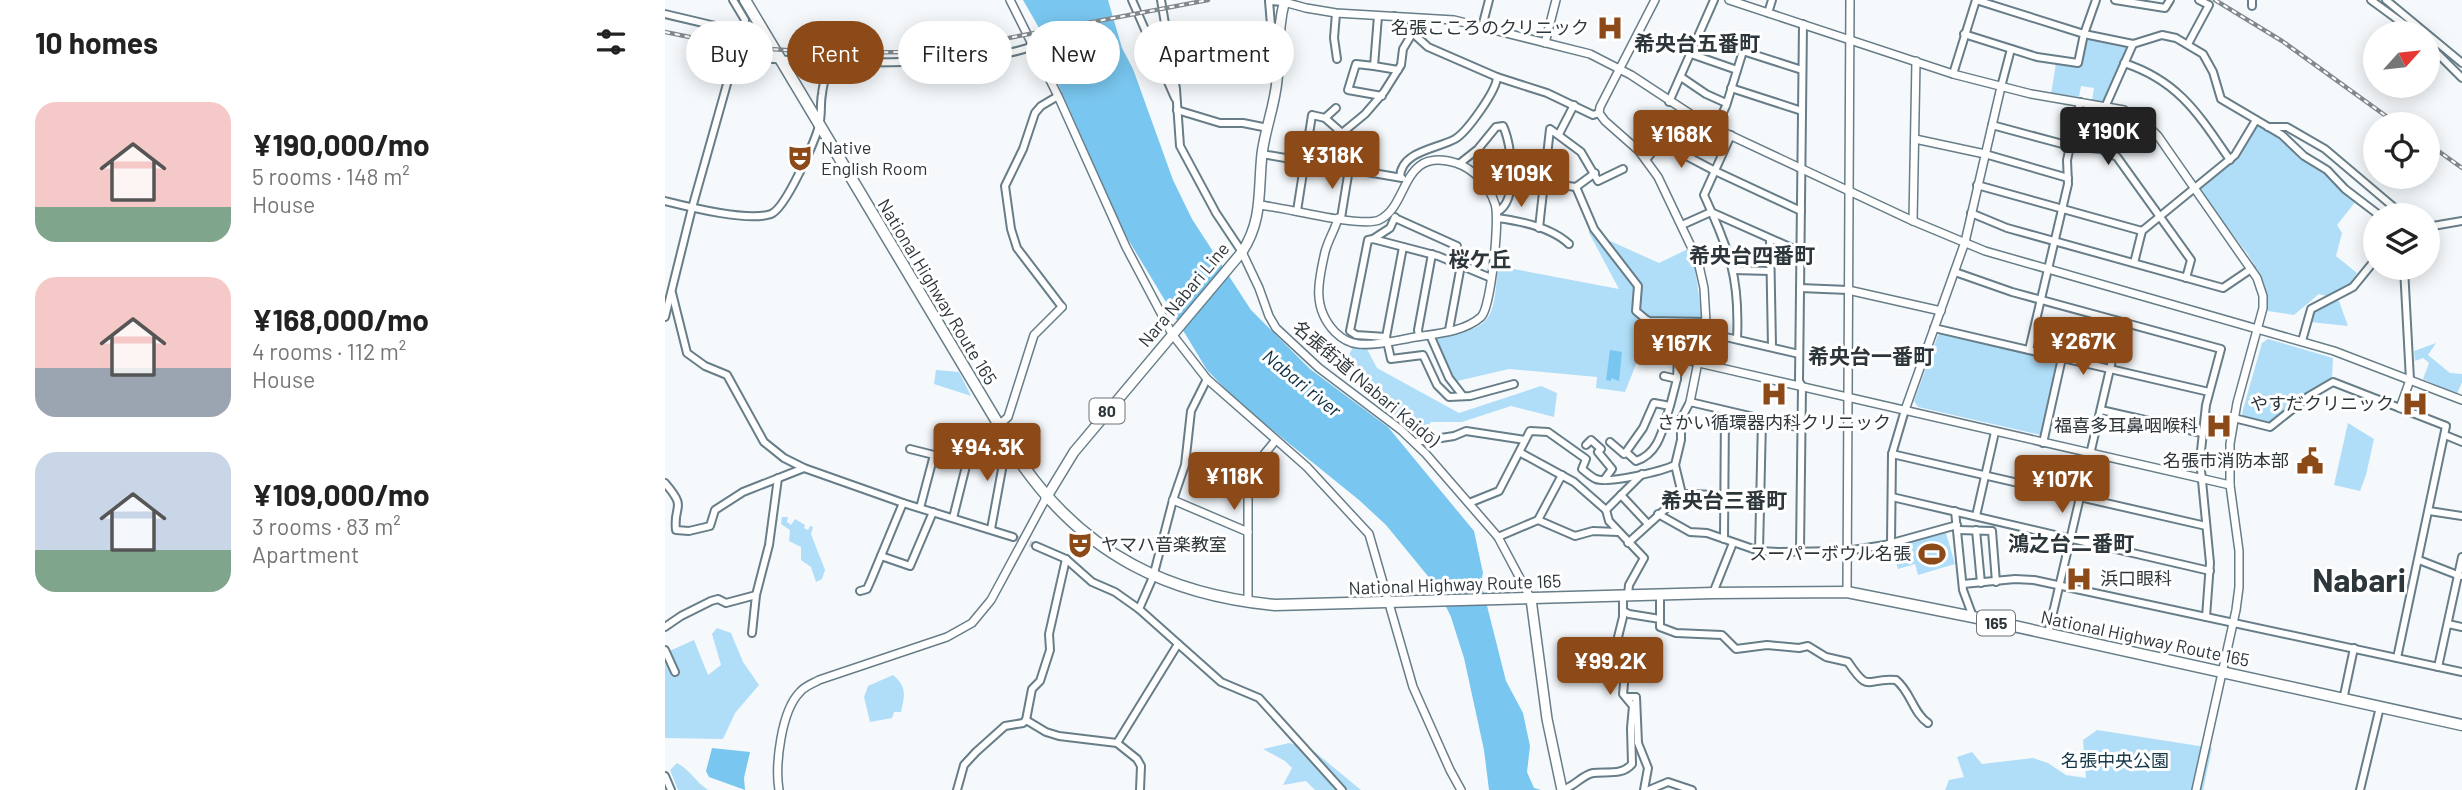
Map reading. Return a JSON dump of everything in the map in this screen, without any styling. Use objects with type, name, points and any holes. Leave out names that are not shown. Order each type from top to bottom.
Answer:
[{"type":"highway","name":"National Highway Route 165","points":[[745,0],[1007,442],[1046,498],[1096,541],[1153,577],[1197,592],[1275,605],[1660,594],[1847,592],[1973,617],[2462,725]]},
{"type":"main road","name":"Nara Nabari Line","points":[[1281,21],[1285,1]]},
{"type":"main road","name":"Nara Nabari Line","points":[[1046,498],[1074,452],[1242,252],[1253,232],[1259,205],[1262,154],[1277,84]]},
{"type":"main road","points":[[1527,599],[1562,790]]},
{"type":"street","points":[[733,0],[745,21]]},
{"type":"street","points":[[1010,0],[1026,32]]},
{"type":"street","points":[[1132,0],[1177,106],[1220,123],[1268,128]]},
{"type":"street","points":[[1161,0],[1177,106],[1180,146],[1216,213],[1242,252]]},
{"type":"street","points":[[1271,21],[1269,0],[1285,1],[1305,8],[1336,13],[1454,20],[1590,54],[1620,68],[1704,123],[1913,221],[1985,251],[2047,271],[2302,341],[2462,400]]},
{"type":"street","points":[[1482,27],[1489,0]]},
{"type":"street","points":[[1545,43],[1556,0]]},
{"type":"street","points":[[1655,0],[1599,113],[1631,143],[1663,185],[1696,254],[1703,280],[1705,332],[1689,402],[1681,419],[1681,440],[1675,466],[1682,494]]},
{"type":"street","points":[[1669,102],[1714,0]]},
{"type":"street","points":[[1729,0],[1953,74],[2044,97],[2106,105],[2130,113],[2147,124],[2158,136],[2251,269],[2260,285],[2263,308],[2234,418],[2230,444],[2230,485],[2239,572],[2234,621],[2196,790]]},
{"type":"street","points":[[1768,13],[1772,0]]},
{"type":"street","points":[[1847,592],[1850,0]]},
{"type":"street","points":[[1953,74],[1976,0],[2084,34],[2133,44],[2162,36],[2188,44],[2203,54],[2221,99],[2283,135],[2304,156],[2327,170],[2363,203]]},
{"type":"street","points":[[1964,34],[2037,57],[2078,63],[2084,34],[2096,0]]},
{"type":"street","points":[[2115,0],[2165,8],[2170,0]]},
{"type":"street","points":[[2188,44],[2209,5],[2199,0]]},
{"type":"street","points":[[2371,0],[2400,21]]},
{"type":"street","points":[[2386,0],[2462,63]]},
{"type":"street","points":[[1336,13],[1334,38],[1337,59]]},
{"type":"street","points":[[665,14],[695,21]]},
{"type":"street","points":[[1374,66],[1378,16]]},
{"type":"street","points":[[1394,16],[1428,47],[1497,77],[1547,93],[1593,115],[1599,113]]},
{"type":"street","points":[[1800,551],[1802,386],[1799,381],[1799,354],[1803,24]]},
{"type":"street","points":[[1297,211],[1312,115],[1325,118],[1342,133],[1382,96],[1401,65],[1403,49],[1412,34]]},
{"type":"street","points":[[1699,37],[1803,70]]},
{"type":"street","points":[[2106,105],[2133,44]]},
{"type":"street","points":[[884,61],[939,60],[1006,54],[1026,48]]},
{"type":"street","points":[[1891,544],[1892,454],[1965,242],[2011,48]]},
{"type":"street","points":[[1718,123],[1743,51]]},
{"type":"street","points":[[1691,54],[1737,70]]},
{"type":"street","points":[[2440,56],[2462,78]]},
{"type":"street","points":[[773,59],[787,60]]},
{"type":"street","points":[[1913,221],[1916,61]]},
{"type":"street","points":[[2124,63],[2156,76],[2180,93],[2230,160]]},
{"type":"street","points":[[1382,96],[1348,90],[1356,64],[1398,70]]},
{"type":"street","points":[[1387,339],[1356,335],[1350,331],[1368,240],[1387,230],[1403,179],[1402,168],[1423,150],[1452,141],[1463,133],[1495,88],[1497,77]]},
{"type":"street","points":[[1681,77],[1706,94],[1726,103]]},
{"type":"street","points":[[665,317],[692,208],[728,84]]},
{"type":"street","points":[[665,201],[692,208],[753,216],[775,212],[793,185],[819,126],[824,84]]},
{"type":"street","points":[[1052,84],[1101,196],[1155,307],[1207,379],[1307,467],[1366,530],[1413,687],[1461,790]]},
{"type":"street","points":[[1731,88],[1802,111]]},
{"type":"street","points":[[953,518],[972,443],[1007,417],[1034,335],[1062,307],[1017,248],[1009,219],[1005,186],[1023,149],[1035,113],[1058,96]]},
{"type":"street","points":[[2029,350],[2062,208],[2068,178],[2067,160],[2080,102]]},
{"type":"street","points":[[1559,134],[1574,105]]},
{"type":"street","points":[[1325,118],[1336,108]]},
{"type":"street","points":[[2134,263],[2142,231],[2230,160],[2256,120]]},
{"type":"street","points":[[1992,125],[2070,146],[2101,149],[2117,157],[2191,260],[2186,278]]},
{"type":"street","points":[[1459,164],[1478,149],[1496,127],[1503,126],[1510,146],[1512,167],[1506,203],[1497,215]]},
{"type":"street","points":[[2268,127],[2287,127],[2325,149],[2389,203]]},
{"type":"street","points":[[1539,228],[1550,129],[1581,152],[1598,181],[1623,169]]},
{"type":"street","points":[[1731,135],[1704,195],[1734,270],[1738,297],[1737,339]]},
{"type":"street","points":[[1915,139],[1985,154],[2068,178]]},
{"type":"street","points":[[1646,160],[1660,142],[1714,171],[1801,211]]},
{"type":"street","points":[[1262,154],[1305,161],[1349,169],[1403,179],[1429,162],[1443,161],[1459,164],[1483,181],[1492,196],[1497,215],[1487,308],[1483,315],[1472,323],[1430,335],[1364,344],[1350,343],[1340,337],[1330,326],[1319,306],[1318,288],[1325,251],[1340,218],[1349,169]]},
{"type":"street","points":[[1544,183],[1576,187],[1595,173]]},
{"type":"street","points":[[1977,185],[2142,231]]},
{"type":"street","points":[[1576,187],[1594,229],[1638,286],[1636,311],[1647,320],[1706,322]]},
{"type":"street","points":[[1259,205],[1371,222],[1392,215],[1457,246]]},
{"type":"street","points":[[1682,225],[1711,212],[1801,252]]},
{"type":"street","points":[[1971,214],[2054,242],[2223,288],[2251,269]]},
{"type":"street","points":[[1497,215],[1559,236],[1569,244]]},
{"type":"street","points":[[2440,225],[2462,221]]},
{"type":"street","points":[[1373,239],[1432,254],[1491,278]]},
{"type":"street","points":[[1770,239],[1772,347]]},
{"type":"street","points":[[1403,247],[1387,339],[1391,359],[1423,355],[1438,388],[1449,397],[1514,384]]},
{"type":"street","name":"名張街道 (Nabari Kaidō)","points":[[1242,252],[1276,328],[1330,377],[1415,442],[1498,537],[1508,552],[1527,599]]},
{"type":"street","points":[[1419,336],[1417,330],[1432,254]]},
{"type":"street","points":[[1450,330],[1461,265]]},
{"type":"street","points":[[1734,270],[1770,271]]},
{"type":"street","points":[[1955,272],[2012,292],[2221,349],[2202,433],[2200,479],[2210,570],[2206,618]]},
{"type":"street","points":[[2302,341],[2311,309],[2353,287],[2363,275]]},
{"type":"street","points":[[2400,408],[2410,380],[2406,280]]},
{"type":"street","points":[[1800,288],[1848,290],[1941,311]]},
{"type":"street","points":[[672,293],[687,353],[705,366],[727,375],[764,442],[784,458],[804,468],[903,503],[1013,537]]},
{"type":"street","points":[[1610,442],[1623,455],[1636,461],[1652,452],[1660,438],[1670,406],[1677,379],[1680,325],[1647,325],[1647,320]]},
{"type":"street","points":[[2048,634],[2121,322]]},
{"type":"street","points":[[1934,328],[2210,392]]},
{"type":"street","points":[[1705,332],[1799,354]]},
{"type":"street","points":[[1430,335],[1449,378],[1463,396]]},
{"type":"street","points":[[1678,358],[2230,485]]},
{"type":"street","points":[[2043,443],[2062,358]]},
{"type":"street","points":[[1664,376],[1677,379]]},
{"type":"street","points":[[1139,609],[1153,577],[1173,499],[1185,465],[1191,411],[1207,379]]},
{"type":"street","points":[[2234,418],[2270,427],[2309,396],[2333,382],[2446,426],[2397,658]]},
{"type":"street","points":[[1689,402],[1801,428]]},
{"type":"street","points":[[1623,455],[1643,428],[1654,403],[1670,406]]},
{"type":"street","points":[[2101,410],[2202,433]]},
{"type":"street","points":[[1724,539],[1725,411]]},
{"type":"street","points":[[1759,551],[1762,420]]},
{"type":"street","points":[[1469,503],[1499,491],[1531,431],[1548,432],[1586,459],[1582,469],[1597,479],[1658,472],[1675,466]]},
{"type":"street","points":[[1415,442],[1466,432],[1525,440]]},
{"type":"street","points":[[1976,516],[1995,432]]},
{"type":"street","points":[[2445,435],[2462,442]]},
{"type":"street","points":[[1586,446],[1591,440],[1601,449],[1598,452],[1612,469],[1604,480]]},
{"type":"street","points":[[1248,602],[1248,474],[1275,441]]},
{"type":"street","points":[[991,529],[1007,442]]},
{"type":"street","points":[[910,449],[966,464]]},
{"type":"street","points":[[1521,453],[1574,482],[1606,510],[1609,521],[1644,558],[1625,596],[1618,636],[1627,652],[1623,694],[1633,709],[1630,728],[1632,764],[1627,769],[1607,774],[1588,774],[1562,790]]},
{"type":"street","points":[[1892,454],[2206,526]]},
{"type":"street","points":[[920,508],[934,455]]},
{"type":"street","points":[[665,483],[678,498],[680,509],[675,522],[676,530],[689,531],[710,526],[715,510],[743,492],[804,468]]},
{"type":"street","points":[[1606,510],[1642,473]]},
{"type":"street","points":[[1498,537],[1538,520],[1562,475]]},
{"type":"street","points":[[752,633],[756,595],[769,545],[778,478]]},
{"type":"street","points":[[1629,543],[1682,494],[1723,495]]},
{"type":"street","points":[[1621,495],[1648,524]]},
{"type":"street","points":[[1892,497],[2210,570]]},
{"type":"street","points":[[779,790],[778,766],[785,722],[797,694],[819,680],[947,637],[972,623],[991,600],[1046,498]]},
{"type":"street","points":[[1173,499],[1248,532]]},
{"type":"street","points":[[860,591],[867,589],[903,503]]},
{"type":"street","points":[[1955,511],[1963,590],[1973,617]]},
{"type":"street","points":[[2429,511],[2462,516]]},
{"type":"street","points":[[881,556],[910,566],[933,512]]},
{"type":"street","points":[[1658,514],[1690,532],[1707,533],[1759,551],[1846,551],[1891,544],[1957,528],[1992,530],[1996,582]]},
{"type":"street","points":[[1538,520],[1575,536],[1593,531],[1618,532]]},
{"type":"street","points":[[1976,530],[1981,583]]},
{"type":"street","points":[[1713,593],[1733,543]]},
{"type":"street","points":[[1036,547],[1066,559],[1092,582],[1115,592],[1139,609],[1221,682],[1259,698],[1342,790]]},
{"type":"street","points":[[2438,667],[2462,557]]},
{"type":"street","points":[[957,790],[964,765],[976,752],[1005,726],[1026,720],[1032,689],[1040,681],[1050,650],[1049,634],[1066,559]]},
{"type":"street","points":[[2419,560],[2460,576]]},
{"type":"street","points":[[1963,584],[1968,586],[2025,579],[2206,618],[2234,621],[2462,672]]},
{"type":"street","points":[[1660,594],[1660,627],[1676,633],[1721,635],[1736,649],[1767,645],[1799,648],[1808,646],[1826,657],[1848,662],[1857,677],[1863,681],[1871,683],[1896,680],[1906,690],[1921,718],[1929,723]]},
{"type":"street","points":[[665,627],[711,601],[718,599],[726,603],[756,595]]},
{"type":"street","points":[[1623,611],[1660,619]]},
{"type":"street","points":[[2448,624],[2462,627]]},
{"type":"street","points":[[1117,743],[1178,644]]},
{"type":"street","points":[[2343,700],[2354,648]]},
{"type":"street","points":[[665,650],[675,672]]},
{"type":"street","points":[[1625,698],[1636,696],[1638,743],[1648,768],[1646,790],[1668,782],[1692,790]]},
{"type":"street","points":[[2360,790],[2380,707]]},
{"type":"street","points":[[1026,720],[1059,736],[1117,743],[1141,766],[1140,790]]},
{"type":"street","points":[[665,776],[671,790]]},
{"type":"green space","points":[[2086,35],[2129,46],[2105,103],[2092,100],[2094,88],[2081,86],[2079,97],[2051,94],[2056,63],[2079,65]]},
{"type":"green space","points":[[2257,121],[2333,179],[2356,201],[2337,225],[2342,233],[2336,256],[2357,273],[2347,288],[2330,297],[2319,294],[2294,315],[2268,311],[2262,278],[2247,253],[2198,190],[2237,156]]},
{"type":"green space","points":[[1588,231],[1659,263],[1692,247],[1702,318],[1653,321],[1625,392],[1596,388],[1597,377],[1509,369],[1453,382],[1434,339],[1468,331],[1486,320],[1494,300],[1498,266],[1619,289]]},
{"type":"green space","points":[[2339,301],[2348,326],[2310,322],[2315,310]]},
{"type":"green space","points":[[1942,333],[2056,359],[2058,363],[2041,435],[1918,407],[1914,401],[1938,335]]},
{"type":"green space","points":[[2268,339],[2333,358],[2332,380],[2267,424],[2244,418],[2242,413],[2262,343]]},
{"type":"green space","points":[[2436,343],[2428,355],[2450,373],[2462,374],[2457,394],[2423,379],[2429,363],[2423,358],[2415,361],[2414,351]]},
{"type":"green space","points":[[1353,347],[1367,349],[1377,368],[1459,413],[1541,386],[1557,393],[1554,417],[1511,406],[1462,422],[1431,422],[1426,428],[1402,420],[1355,384],[1361,378],[1348,357]]},
{"type":"green space","points":[[936,370],[959,372],[971,396],[934,384]]},
{"type":"green space","points":[[2348,423],[2374,439],[2360,491],[2334,485]]},
{"type":"green space","points":[[782,517],[788,517],[787,522],[791,525],[795,519],[808,530],[810,526],[813,527],[811,534],[825,570],[822,579],[816,582],[811,567],[801,560],[801,547],[789,541],[790,530],[781,524]]},
{"type":"green space","name":"スーパーボウル名張","points":[[1946,533],[1955,564],[1918,575],[1915,564],[1898,569],[1892,549],[1896,548],[1900,562],[1913,559],[1909,543]]},
{"type":"green space","points":[[717,628],[731,633],[743,662],[759,685],[735,713],[723,739],[665,738],[665,653],[694,640],[708,675],[721,665],[712,634]]},
{"type":"green space","points":[[893,675],[901,683],[904,692],[901,712],[894,712],[892,718],[870,722],[864,697],[868,686]]},
{"type":"green space","name":"名張中央公園","points":[[2097,730],[2212,748],[2203,790],[1945,790],[1949,780],[1964,777],[1957,757],[1972,752],[1982,764],[2033,758],[2048,763],[2066,775],[2086,778],[2083,740]]},
{"type":"green space","points":[[1289,743],[1310,748],[1361,790],[1315,790],[1306,781],[1283,785],[1292,768],[1263,749]]},
{"type":"green space","points":[[677,763],[708,790],[678,790],[670,770]]},
{"type":"water","points":[[1023,0],[1108,0],[1114,21],[1035,21]]},
{"type":"water","name":"Nabari river","points":[[1120,41],[1134,72],[1134,84],[1138,84],[1173,180],[1192,219],[1251,310],[1310,369],[1388,427],[1474,531],[1483,573],[1481,582],[1506,681],[1523,713],[1530,746],[1527,772],[1534,788],[1541,790],[1489,790],[1484,750],[1464,658],[1451,617],[1436,586],[1386,525],[1239,403],[1207,370],[1123,231],[1058,84],[1120,84]]},
{"type":"water","points":[[1610,350],[1622,352],[1619,381],[1611,378],[1611,381],[1606,380]]},
{"type":"water","points":[[712,748],[750,752],[744,778],[745,790],[709,777],[706,771]]},
{"type":"tunnel","points":[[1013,537],[1036,546]]},
{"type":"railway","points":[[665,32],[738,47],[832,53],[902,52],[977,44],[1208,0]]},
{"type":"railway","points":[[2215,0],[2282,41],[2380,112]]},
{"type":"railway","points":[[2440,152],[2462,168]]},
{"type":"place","name":"名張こころのクリニック","points":[[1610,28]]},
{"type":"place","name":"Native English Room","points":[[800,158]]},
{"type":"place","name":"さかい循環器内科クリニック","points":[[1774,394]]},
{"type":"place","name":"やすだクリニック","points":[[2415,404]]},
{"type":"place","name":"福喜多耳鼻咽喉科","points":[[2219,426]]},
{"type":"place","name":"名張市消防本部","points":[[2310,461]]},
{"type":"place","name":"ヤマハ音楽教室","points":[[1080,545]]},
{"type":"place","name":"スーパーボウル名張","points":[[1932,554]]},
{"type":"place","name":"浜口眼科","points":[[2079,579]]},
{"type":"district","name":"希央台五番町","points":[[1697,44]]},
{"type":"district","name":"希央台四番町","points":[[1752,256]]},
{"type":"district","name":"桜ケ丘","points":[[1480,260]]},
{"type":"district","name":"希央台一番町","points":[[1871,357]]},
{"type":"district","name":"希央台三番町","points":[[1724,501]]},
{"type":"district","name":"鴻之台二番町","points":[[2071,544]]},
{"type":"district","name":"Nabari","points":[[2359,581]]}]
